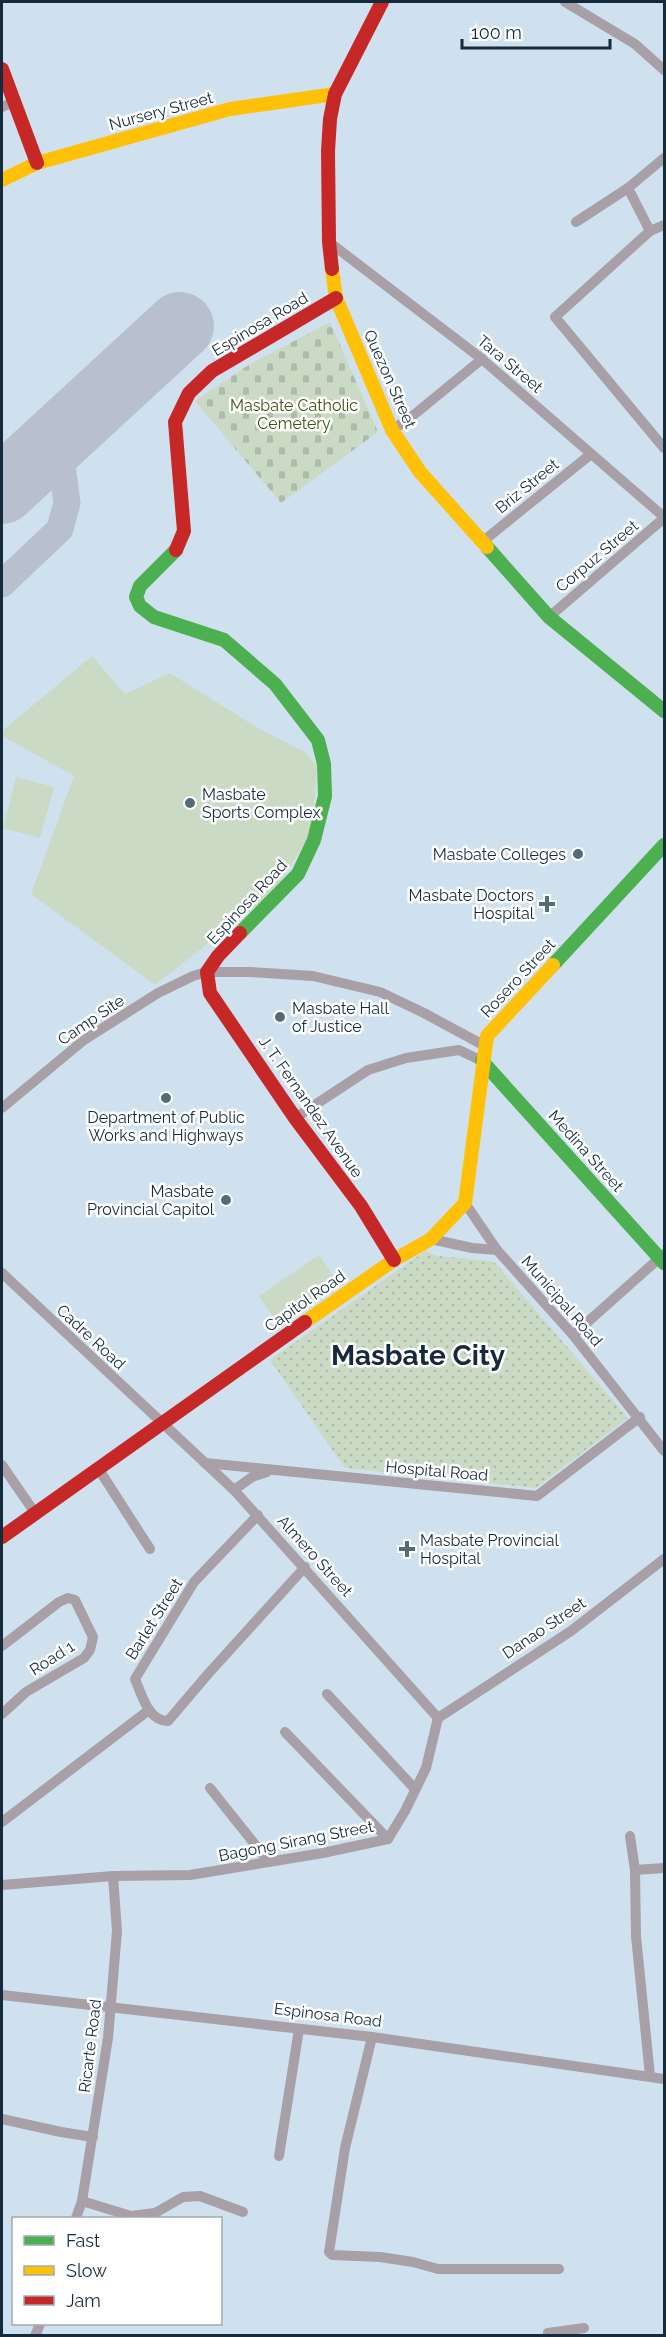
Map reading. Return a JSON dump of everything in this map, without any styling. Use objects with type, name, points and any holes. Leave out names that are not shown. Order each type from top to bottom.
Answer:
[{"type":"main road","name":"Quezon Street","points":[[382,2],[335,94],[330,119],[329,242],[336,298],[392,430],[420,472],[549,616],[587,650],[664,711]]},
{"type":"main road","points":[[2,69],[37,163]]},
{"type":"main road","name":"Nursery Street","points":[[2,180],[37,163],[230,109],[335,94]]},
{"type":"main road","name":"Espinosa Road","points":[[207,972],[218,956],[298,874],[314,840],[325,796],[324,764],[318,740],[275,684],[224,640],[154,616],[140,606],[136,597],[141,586],[177,549],[184,531],[175,422],[189,393],[212,371],[336,298]]},
{"type":"main road","name":"Rosero Street","points":[[465,1203],[487,1036],[664,845]]},
{"type":"main road","name":"J. T. Fernandez Avenue","points":[[207,972],[210,993],[295,1118],[361,1206],[394,1260]]},
{"type":"main road","name":"Medina Street","points":[[482,1061],[663,1258]]},
{"type":"main road","name":"Capitol Road","points":[[2,1537],[394,1260],[431,1239],[465,1203]]},
{"type":"street","points":[[565,2],[635,44],[664,70]]},
{"type":"street","points":[[2,107],[15,101]]},
{"type":"street","points":[[576,222],[628,188],[664,158]]},
{"type":"street","points":[[628,188],[650,231]]},
{"type":"street","points":[[664,225],[650,231],[555,317],[664,448]]},
{"type":"street","name":"Tara Street","points":[[329,242],[482,358],[664,518]]},
{"type":"street","points":[[392,430],[410,418],[482,358]]},
{"type":"street","name":"Briz Street","points":[[482,542],[591,454]]},
{"type":"street","name":"Corpuz Street","points":[[549,616],[664,518]]},
{"type":"street","points":[[207,972],[313,976],[380,992],[485,1046]]},
{"type":"street","name":"Camp Site","points":[[2,1108],[84,1040],[158,993],[193,976],[207,972]]},
{"type":"street","points":[[459,1050],[467,1036]]},
{"type":"street","points":[[295,1118],[368,1070],[406,1058],[459,1050],[482,1061]]},
{"type":"street","name":"Municipal Road","points":[[465,1203],[497,1250],[573,1335],[664,1450]]},
{"type":"street","points":[[431,1239],[472,1248],[497,1250]]},
{"type":"street","points":[[573,1335],[663,1258]]},
{"type":"street","name":"Cadre Road","points":[[2,1273],[161,1424]]},
{"type":"street","name":"Hospital Road","points":[[205,1463],[537,1496],[640,1417]]},
{"type":"street","name":"Almero Street","points":[[161,1424],[234,1490],[258,1515],[438,1718]]},
{"type":"street","points":[[2,1465],[35,1513]]},
{"type":"street","points":[[98,1468],[150,1550]]},
{"type":"street","points":[[234,1490],[252,1476],[273,1470]]},
{"type":"street","name":"Barlet Street","points":[[149,1710],[135,1679],[194,1582],[258,1515]]},
{"type":"street","name":"Danao Street","points":[[438,1718],[571,1630],[664,1559]]},
{"type":"street","points":[[2,1822],[149,1710],[160,1721],[168,1721],[305,1567]]},
{"type":"street","name":"Road 1","points":[[2,1646],[59,1602],[68,1598],[75,1600],[93,1638],[90,1650],[84,1658],[26,1692],[2,1714]]},
{"type":"street","points":[[327,1694],[416,1789]]},
{"type":"street","name":"Bagong Sirang Street","points":[[2,1885],[113,1876],[190,1875],[388,1839],[426,1768],[438,1718]]},
{"type":"street","points":[[285,1732],[388,1839]]},
{"type":"street","points":[[210,1788],[269,1862]]},
{"type":"street","points":[[630,1836],[635,1870],[636,1936],[650,2076]]},
{"type":"street","points":[[635,1870],[664,1868]]},
{"type":"street","name":"Ricarte Road","points":[[76,2217],[82,2201],[108,2038],[117,1931],[113,1876]]},
{"type":"street","name":"Espinosa Road","points":[[2,1995],[372,2037],[664,2079]]},
{"type":"street","points":[[279,2156],[299,2029]]},
{"type":"street","points":[[372,2037],[345,2148],[329,2252],[332,2255],[402,2260],[438,2269],[559,2269]]},
{"type":"street","points":[[2,2119],[93,2137]]},
{"type":"street","points":[[82,2201],[131,2216],[154,2213],[183,2197],[200,2196],[243,2212]]},
{"type":"street","points":[[548,2336],[548,2333],[584,2328]]},
{"type":"green space","name":"Masbate Catholic Cemetery","points":[[330,322],[378,432],[281,503],[195,401],[247,366]]},
{"type":"green space","name":"Masbate Sports Complex","points":[[92,656],[125,694],[170,673],[258,728],[303,751],[317,765],[313,829],[276,890],[155,985],[31,894],[74,776],[2,736],[2,731]]},
{"type":"green space","points":[[16,777],[54,787],[40,838],[3,828]]},
{"type":"green space","points":[[425,1251],[438,1256],[492,1261],[496,1264],[628,1418],[536,1488],[345,1468],[270,1360]]},
{"type":"green space","points":[[319,1255],[338,1283],[278,1324],[259,1296]]},
{"type":"taxiway","points":[[62,465],[66,431]]},
{"type":"taxiway","points":[[2,584],[60,529],[67,503],[62,465],[55,459],[39,456]]},
{"type":"runway","points":[[2,490],[180,326]]},
{"type":"traffic: fast","points":[[487,547],[549,617],[664,711]]},
{"type":"traffic: fast","points":[[176,550],[140,586],[136,597],[140,606],[154,617],[224,640],[275,684],[318,740],[324,764],[325,796],[314,840],[298,874],[240,933]]},
{"type":"traffic: fast","points":[[553,965],[664,845]]},
{"type":"traffic: fast","points":[[482,1061],[664,1263]]},
{"type":"traffic: slow","points":[[2,180],[37,163],[230,109],[335,94]]},
{"type":"traffic: slow","points":[[332,269],[336,298],[392,430],[420,472],[487,547]]},
{"type":"traffic: slow","points":[[305,1322],[394,1260],[431,1239],[465,1203],[487,1036],[553,965]]},
{"type":"traffic: jam","points":[[332,269],[329,242],[330,119],[335,94],[382,2]]},
{"type":"traffic: jam","points":[[2,69],[37,163]]},
{"type":"traffic: jam","points":[[176,550],[184,531],[175,422],[189,393],[212,371],[336,298]]},
{"type":"traffic: jam","points":[[240,933],[218,956],[207,972],[210,993],[295,1118],[361,1206],[394,1260]]},
{"type":"traffic: jam","points":[[2,1537],[305,1322]]},
{"type":"place","name":"Masbate Sports Complex","points":[[190,803]]},
{"type":"place","name":"Masbate Colleges","points":[[578,854]]},
{"type":"place","name":"Masbate Doctors Hospital","points":[[547,904]]},
{"type":"place","name":"Masbate Hall of Justice","points":[[280,1017]]},
{"type":"place","name":"Department of Public Works and Highways","points":[[166,1098]]},
{"type":"place","name":"Masbate Provincial Capitol","points":[[226,1200]]},
{"type":"place","name":"Masbate Provincial Hospital","points":[[407,1549]]},
{"type":"district","name":"Masbate City","points":[[418,1355]]}]
